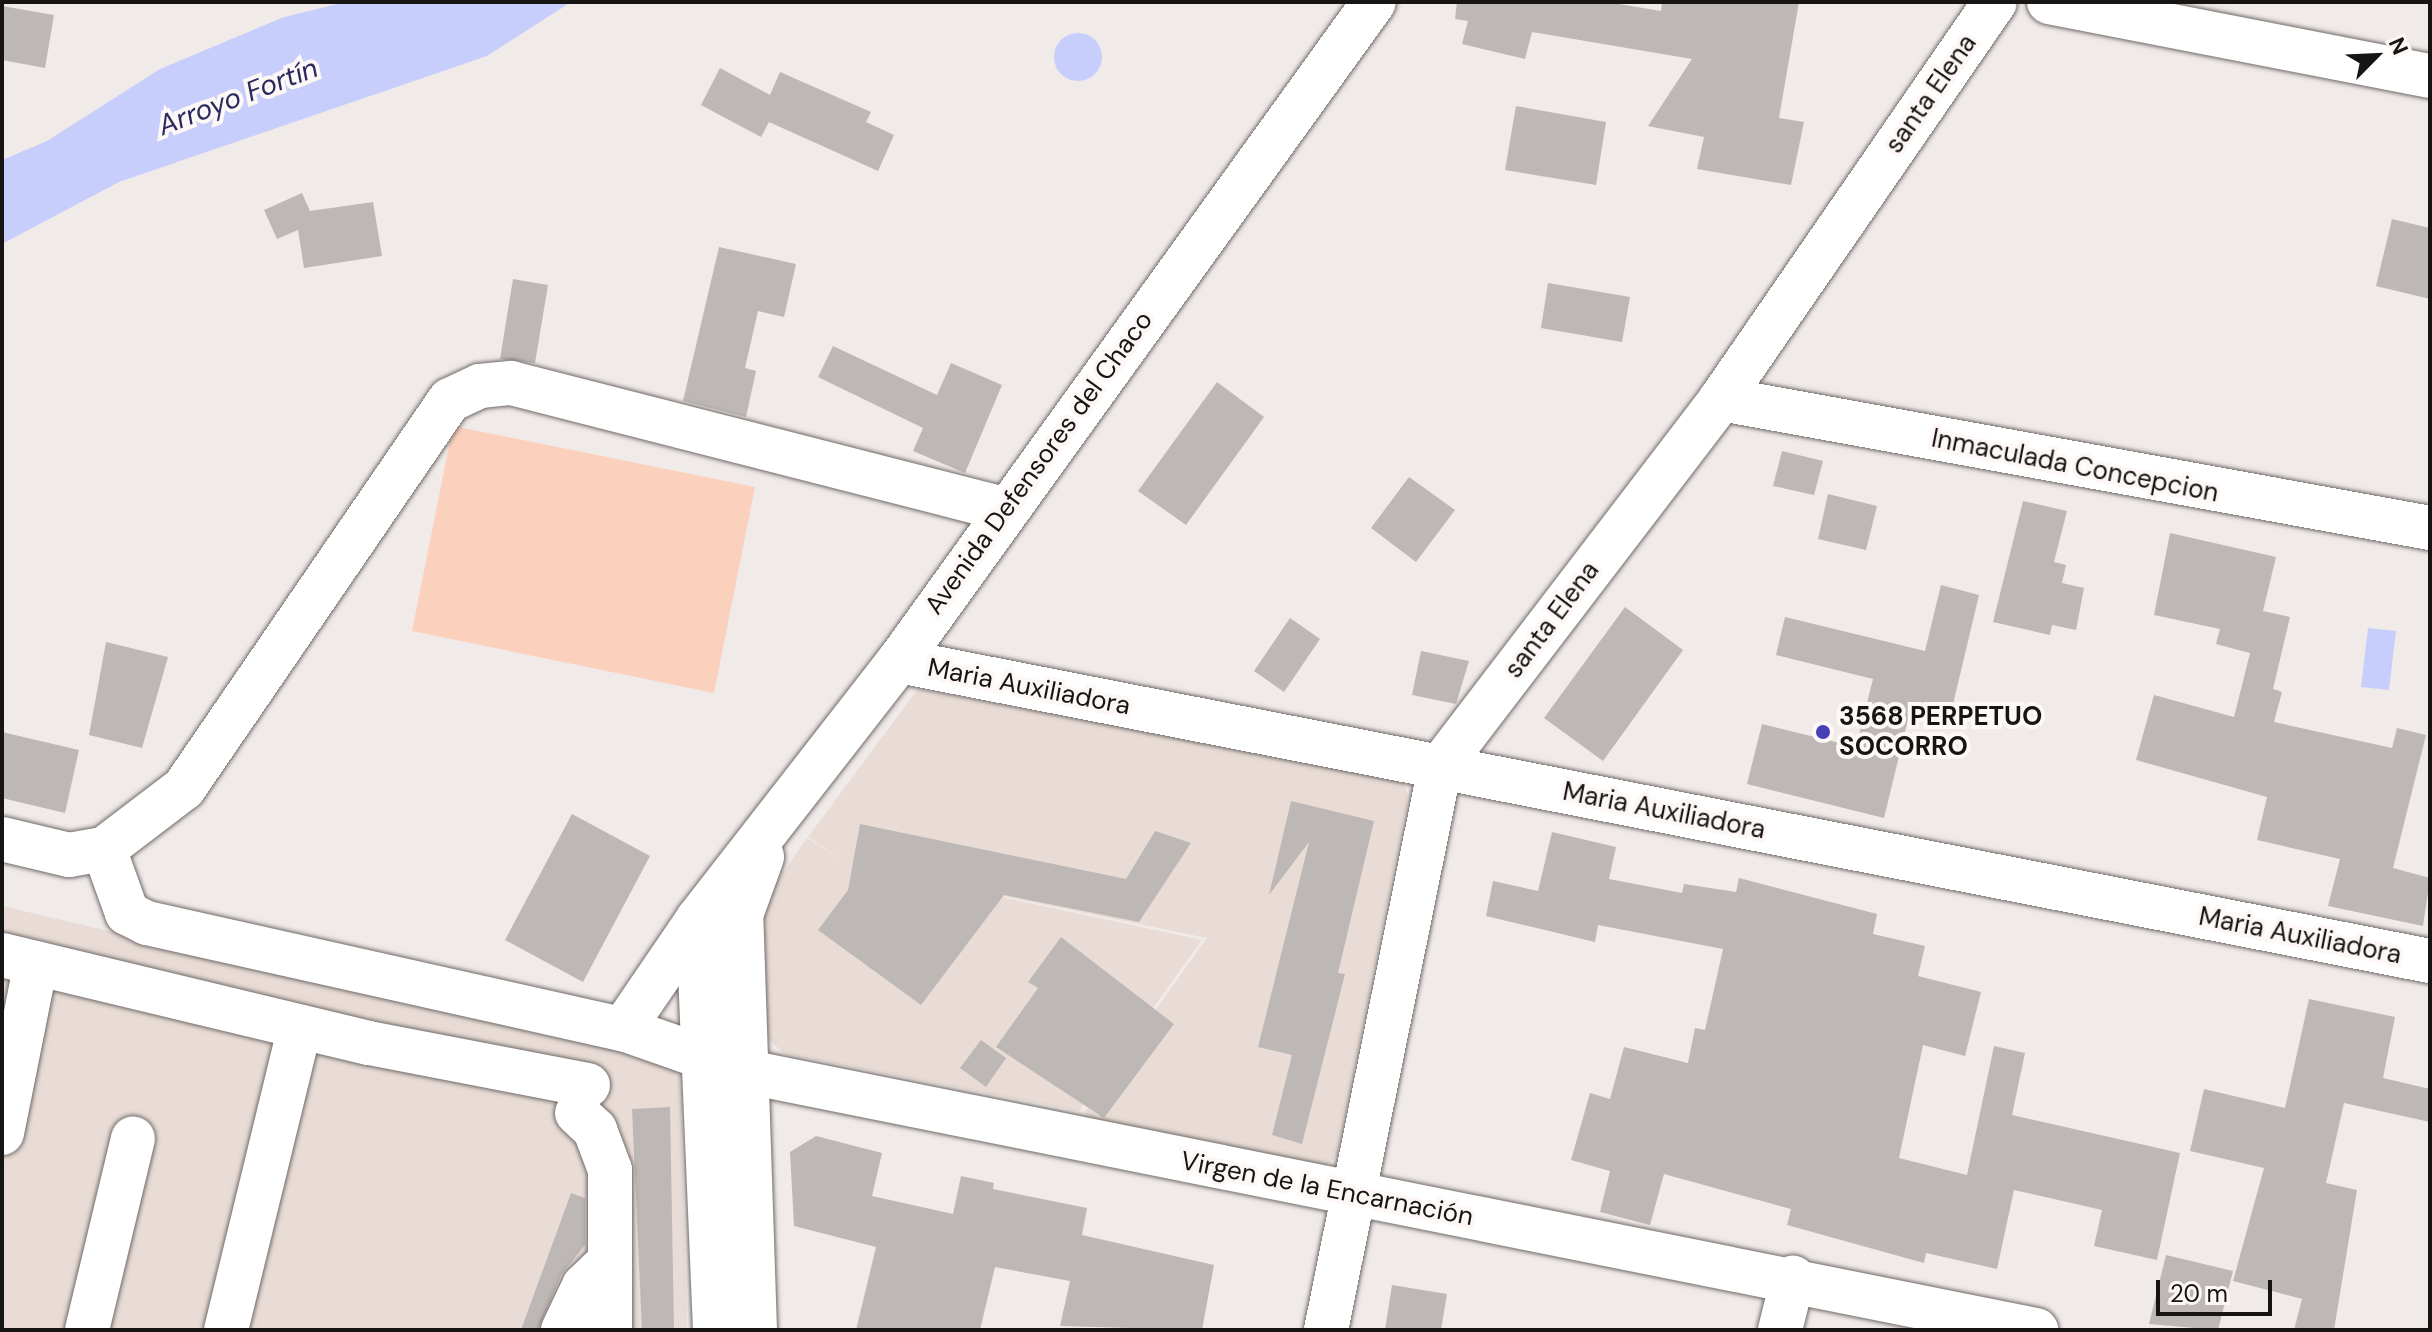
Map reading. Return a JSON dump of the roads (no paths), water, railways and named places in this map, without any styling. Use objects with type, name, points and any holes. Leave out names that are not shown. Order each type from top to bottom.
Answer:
[{"type":"street","name":"Avenida Defensores del Chaco","points":[[623,1029],[698,919],[899,661],[1004,509],[1374,2]]},
{"type":"street","name":"santa Elena","points":[[1326,1330],[1440,767],[1721,399],[1995,2]]},
{"type":"street","points":[[2049,2],[2430,76]]},
{"type":"street","points":[[2,839],[69,855],[104,849],[184,788],[450,400],[480,386],[511,383],[1004,509]]},
{"type":"street","name":"Inmaculada Concepcion","points":[[1721,399],[2430,528]]},
{"type":"street","name":"Maria Auxiliadora","points":[[899,661],[2430,961]]},
{"type":"street","points":[[755,1330],[743,1071],[741,915],[777,818]]},
{"type":"street","name":"Virgen de la Encarnación","points":[[104,849],[127,913],[147,923],[623,1029],[743,1071],[1351,1195],[1793,1278],[2036,1330]]},
{"type":"street","points":[[698,919],[715,1330]]},
{"type":"street","points":[[2,1133],[19,959],[583,1099],[610,1170],[610,1330]]},
{"type":"street","points":[[226,1330],[300,1027]]},
{"type":"street","points":[[87,1330],[133,1138]]},
{"type":"street","points":[[563,1330],[584,1286],[608,1263]]},
{"type":"street","points":[[1780,1330],[1793,1278]]},
{"type":"water","name":"Arroyo Fortín","points":[[346,2],[571,2],[487,56],[119,182],[2,244],[2,160],[47,141],[160,69],[284,17]]},
{"type":"water","points":[[1078,33],[1087,34],[1095,40],[1101,48],[1101,66],[1095,74],[1087,80],[1078,81],[1069,80],[1061,74],[1055,66],[1054,57],[1055,48],[1061,40],[1069,34]]},
{"type":"water","points":[[2368,628],[2396,631],[2389,690],[2361,687]]},
{"type":"place","name":"3568 PERPETUO SOCORRO","points":[[1823,732]]}]
